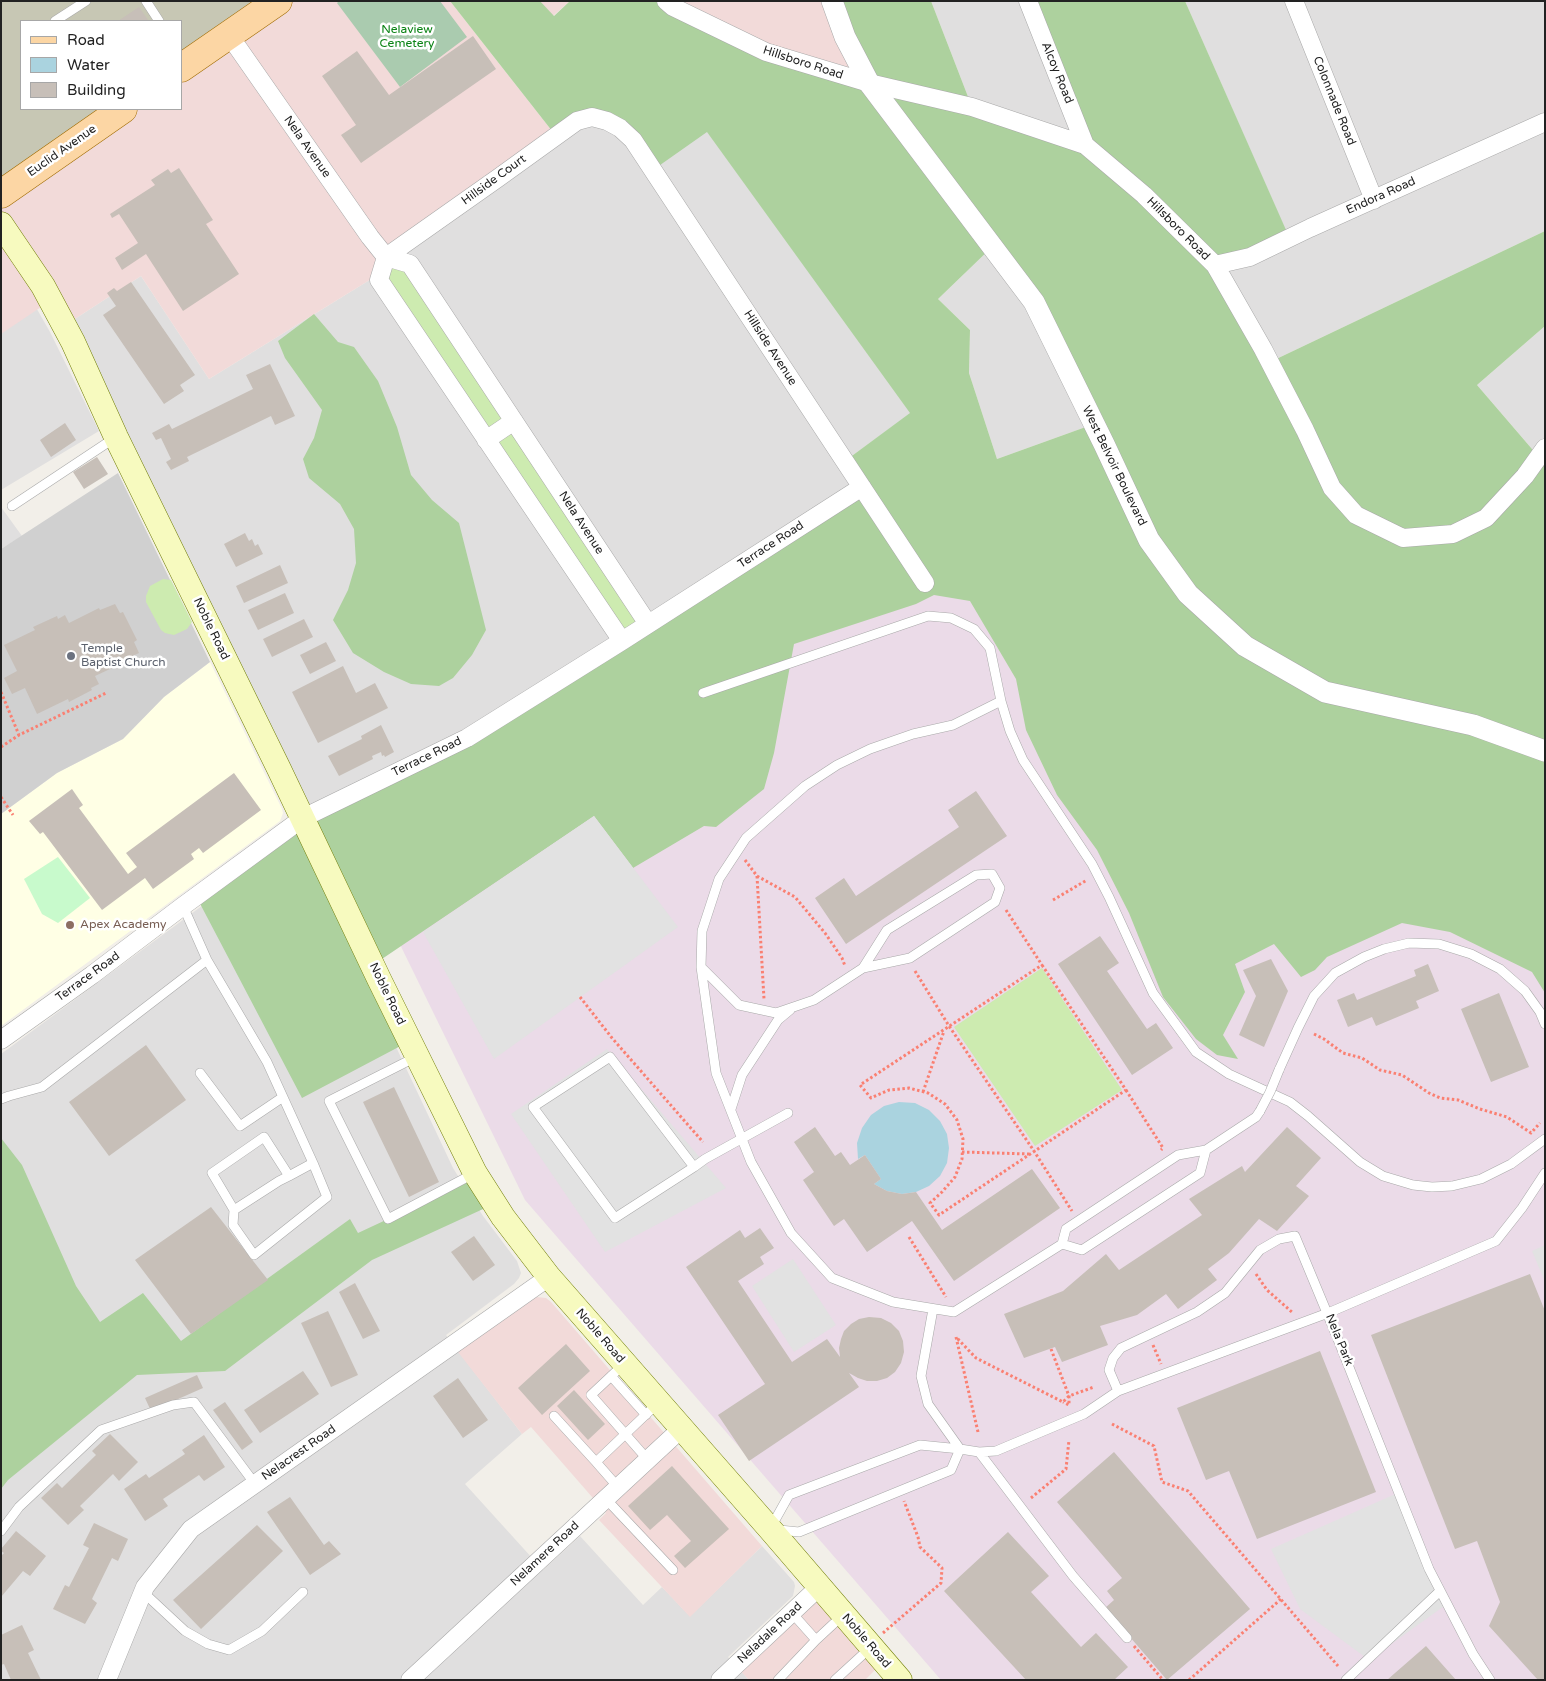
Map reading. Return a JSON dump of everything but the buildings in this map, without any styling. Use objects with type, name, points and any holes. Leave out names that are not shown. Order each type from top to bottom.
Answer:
[{"type":"main road","points":[[182,67],[278,1]]},
{"type":"main road","name":"Euclid Avenue","points":[[1,194],[122,110]]},
{"type":"main road","name":"Noble Road","points":[[1,224],[43,286],[73,342],[116,437],[475,1173],[503,1217],[617,1370],[652,1409],[681,1429],[843,1615],[877,1640],[900,1680]]},
{"type":"street","name":"Hillsboro Road","points":[[666,1],[673,7],[766,52],[869,83],[972,107],[1085,145],[1144,195],[1214,265],[1263,349],[1332,488],[1356,515],[1403,538],[1453,534],[1486,518],[1525,476],[1545,448]]},
{"type":"street","name":"West Belvoir Boulevard","points":[[832,1],[844,37],[869,83],[1034,302],[1149,540],[1188,594],[1246,646],[1325,692],[1473,725],[1545,751]]},
{"type":"street","name":"Alcoy Road","points":[[1028,1],[1085,145]]},
{"type":"street","name":"Colonnade Road","points":[[1294,1],[1374,200]]},
{"type":"street","name":"Nela Avenue","points":[[229,35],[370,237],[386,257],[410,264],[648,624]]},
{"type":"street","name":"Hillside Court","points":[[386,257],[577,121],[592,118],[607,121]]},
{"type":"street","name":"Hillside Avenue","points":[[607,121],[620,128],[633,140],[925,584]]},
{"type":"street","name":"Endora Road","points":[[1214,265],[1250,257],[1545,122]]},
{"type":"street","points":[[386,257],[379,280],[622,642]]},
{"type":"street","points":[[486,440],[514,421]]},
{"type":"street","name":"Terrace Road","points":[[1,1040],[92,975],[303,818],[467,738],[622,642],[862,487]]},
{"type":"street","name":"Nelacrest Road","points":[[107,1680],[145,1587],[191,1529],[548,1277]]},
{"type":"street","name":"Nelamere Road","points":[[410,1680],[681,1429]]},
{"type":"street","name":"Neladale Road","points":[[720,1680],[819,1587]]},
{"type":"lane","points":[[60,20],[86,1]]},
{"type":"lane","points":[[146,1],[158,20]]},
{"type":"lane","points":[[12,506],[116,437]]},
{"type":"lane","points":[[703,694],[928,616],[951,618],[974,629],[990,648],[1001,701],[1010,730],[1023,760],[1092,864],[1153,993],[1196,1052],[1229,1074],[1290,1102],[1360,1162],[1383,1176],[1412,1185],[1452,1186],[1481,1179],[1511,1164],[1545,1139]]},
{"type":"lane","points":[[1001,701],[953,725],[913,734],[870,749],[837,765],[805,786],[746,838],[719,879],[702,931],[701,966],[716,1073],[751,1162],[794,1236],[832,1278],[893,1302],[954,1312],[1062,1244],[1066,1230],[1178,1155],[1206,1150],[1256,1117],[1314,996],[1335,973],[1364,957],[1384,949],[1408,943],[1439,944],[1471,954],[1500,969],[1524,991],[1540,1012],[1545,1024]]},
{"type":"lane","points":[[701,966],[739,1005],[776,1013],[794,1008],[814,1000],[863,968],[910,958],[995,902],[1000,888],[992,874],[976,875],[888,930],[863,968]]},
{"type":"lane","points":[[183,906],[207,960],[267,1062],[327,1197],[254,1255],[233,1225],[234,1210],[212,1173],[264,1137],[289,1176]]},
{"type":"lane","points":[[1,1099],[42,1087],[207,960]]},
{"type":"lane","points":[[731,1109],[742,1075],[778,1020],[794,1008]]},
{"type":"lane","points":[[418,1057],[329,1101],[388,1219],[475,1173]]},
{"type":"lane","points":[[694,1167],[610,1057],[533,1107],[615,1218],[694,1167],[788,1113]]},
{"type":"lane","points":[[200,1073],[240,1126],[283,1097]]},
{"type":"lane","points":[[1062,1244],[1082,1250],[1200,1173],[1206,1150]]},
{"type":"lane","points":[[234,1210],[313,1163]]},
{"type":"lane","points":[[960,1449],[951,1470],[799,1532],[770,1529],[789,1495],[920,1445],[960,1449],[979,1452],[996,1451],[1084,1414],[1118,1391],[1328,1313],[1496,1241],[1522,1208],[1545,1173]]},
{"type":"lane","name":"Nela Park","points":[[1118,1391],[1109,1370],[1113,1358],[1121,1348],[1197,1312],[1225,1293],[1260,1250],[1279,1239],[1295,1236],[1328,1313],[1429,1569],[1473,1654],[1490,1680]]},
{"type":"lane","points":[[933,1309],[921,1376],[928,1404],[960,1449]]},
{"type":"lane","points":[[617,1370],[591,1395],[648,1460]]},
{"type":"lane","points":[[1,1531],[19,1507],[101,1430],[173,1405],[194,1402],[255,1484]]},
{"type":"lane","points":[[596,1462],[652,1409]]},
{"type":"lane","points":[[554,1416],[596,1462],[611,1492],[673,1570]]},
{"type":"lane","points":[[979,1452],[1073,1576],[1127,1638]]},
{"type":"lane","points":[[1346,1680],[1440,1591]]},
{"type":"lane","points":[[143,1592],[185,1631],[208,1644],[229,1650],[262,1631],[303,1592]]},
{"type":"lane","points":[[792,1613],[816,1640]]},
{"type":"lane","points":[[778,1680],[843,1615]]},
{"type":"lane","points":[[835,1680],[877,1640]]},
{"type":"path","points":[[1,692],[19,735]]},
{"type":"path","points":[[1,747],[19,735],[106,693]]},
{"type":"path","points":[[1,797],[13,815]]},
{"type":"path","points":[[745,860],[757,876],[795,898],[825,933],[842,958],[849,977]]},
{"type":"path","points":[[757,876],[764,1000]]},
{"type":"path","points":[[1053,900],[1088,879]]},
{"type":"path","points":[[1006,910],[1163,1148],[1155,1154]]},
{"type":"path","points":[[1042,965],[860,1085],[871,1098],[889,1090],[909,1088],[928,1093],[945,1104],[957,1120],[963,1139],[962,1159],[955,1177],[930,1203],[939,1215],[1126,1090]]},
{"type":"path","points":[[915,971],[949,1026],[1073,1212],[1080,1207]]},
{"type":"path","points":[[580,997],[612,1038],[704,1142]]},
{"type":"path","points":[[923,1092],[944,1029]]},
{"type":"path","points":[[1314,1034],[1343,1053],[1362,1058],[1380,1070],[1402,1075],[1440,1098],[1458,1100],[1507,1117],[1531,1133],[1540,1123]]},
{"type":"path","points":[[962,1152],[1030,1154]]},
{"type":"path","points":[[909,1238],[946,1297]]},
{"type":"path","points":[[1255,1274],[1267,1290],[1293,1313]]},
{"type":"path","points":[[978,1432],[956,1337],[976,1358],[1064,1402],[1069,1396],[1094,1387]]},
{"type":"path","points":[[1152,1344],[1163,1369]]},
{"type":"path","points":[[1051,1349],[1069,1396]]},
{"type":"path","points":[[1112,1424],[1154,1446],[1162,1482],[1188,1491],[1338,1666]]},
{"type":"path","points":[[1031,1498],[1066,1469],[1069,1440]]},
{"type":"path","points":[[877,1640],[941,1583],[942,1568],[920,1547],[904,1502]]},
{"type":"path","points":[[1189,1680],[1281,1599]]},
{"type":"path","points":[[1127,1638],[1163,1680]]},
{"type":"shaded area","points":[[1,1],[278,1],[182,67],[182,20],[20,20],[20,110],[122,110],[1,194]]},
{"type":"shaded area","points":[[278,1],[450,1],[556,136],[381,273],[209,379],[141,276],[64,326],[50,301],[1,334],[1,194],[122,110],[182,110],[182,67]]},
{"type":"shaded area","points":[[540,1],[570,1],[553,16]]},
{"type":"shaded area","points":[[666,1],[832,1],[869,83],[766,52]]},
{"type":"shaded area","points":[[931,1],[1028,1],[1085,145],[972,107]]},
{"type":"shaded area","points":[[1185,1],[1545,1],[1545,231],[1270,362],[1215,265],[1289,238]]},
{"type":"shaded area","points":[[577,121],[707,131],[911,413],[845,461],[862,487],[467,738],[303,818],[64,326],[141,276],[209,379],[381,273],[386,257]]},
{"type":"shaded area","points":[[992,247],[1094,424],[997,459],[969,373],[970,330],[938,299]]},
{"type":"shaded area","points":[[34,304],[99,431],[1,490],[1,327]]},
{"type":"shaded area","points":[[1545,326],[1545,448],[1539,457],[1477,385]]},
{"type":"shaded area","points":[[118,473],[210,662],[164,697],[123,739],[57,773],[1,814],[1,549]]},
{"type":"shaded area","points":[[1,507],[22,536],[1,549]]},
{"type":"shaded area","points":[[852,520],[1035,546],[1545,829],[1545,1680],[941,1680],[525,1200],[343,828]]},
{"type":"shaded area","name":"Apex Academy","points":[[210,662],[282,809],[283,813],[280,821],[1,1026],[1,814],[57,773],[123,739],[164,697]]},
{"type":"shaded area","points":[[594,816],[678,927],[494,1059],[423,932]]},
{"type":"shaded area","points":[[275,852],[309,862],[453,1168],[483,1216],[517,1261],[521,1273],[514,1284],[446,1335],[522,1434],[465,1484],[543,1570],[580,1536],[643,1605],[662,1587],[690,1616],[762,1546],[794,1582],[795,1586],[793,1596],[728,1657],[749,1680],[1,1680],[1,1054]]},
{"type":"shaded area","points":[[607,1049],[726,1188],[605,1252],[511,1114]]},
{"type":"shaded area","points":[[1545,1245],[1545,1282],[1532,1251]]},
{"type":"shaded area","points":[[793,1259],[836,1325],[794,1352],[752,1286]]},
{"type":"shaded area","points":[[536,1297],[546,1298],[551,1302],[762,1546],[690,1617],[599,1520],[606,1513],[531,1427],[522,1434],[458,1352]]},
{"type":"shaded area","points":[[1400,1492],[1447,1604],[1369,1660],[1300,1609],[1271,1549]]},
{"type":"shaded area","points":[[819,1587],[884,1661],[865,1680],[749,1680],[736,1666]]},
{"type":"green space","name":"Nelaview Cemetery","points":[[339,1],[440,1],[467,37],[400,87],[337,3]]},
{"type":"green space","points":[[450,1],[540,1],[554,16],[570,1],[666,1],[673,7],[868,83],[832,1],[931,1],[972,107],[1085,145],[1028,1],[1185,1],[1290,239],[1215,265],[1270,362],[1545,231],[1545,326],[1477,385],[1538,456],[1545,448],[1545,993],[1532,972],[1450,932],[1402,923],[1327,957],[1315,970],[1301,977],[1274,944],[1235,964],[1245,992],[1223,1035],[1238,1059],[1217,1055],[1196,1039],[1163,997],[1129,913],[1097,850],[1057,795],[1026,730],[1016,679],[970,601],[934,595],[916,604],[794,644],[774,753],[764,789],[716,827],[704,826],[633,868],[594,816],[373,965],[410,1041],[302,1098],[196,896],[303,818],[467,738],[861,487],[845,461],[910,413],[707,132],[653,170],[607,121],[556,136]],"holes":[[[992,247],[1094,424],[997,459],[969,373],[970,330],[938,299]]]},
{"type":"green space","points":[[386,257],[410,264],[648,624],[622,641],[379,280]]},
{"type":"green space","points":[[314,314],[338,342],[354,347],[378,381],[397,427],[411,475],[432,500],[459,523],[486,630],[472,655],[453,678],[439,686],[411,684],[384,672],[353,653],[333,620],[348,590],[356,563],[354,529],[340,504],[309,478],[303,459],[314,438],[322,410],[285,358],[278,341]]},
{"type":"green space","points":[[163,579],[171,580],[192,622],[187,629],[174,635],[161,630],[146,602],[150,586]]},
{"type":"green space","points":[[58,857],[90,898],[58,923],[42,914],[24,879]]},
{"type":"green space","points":[[1042,968],[1122,1090],[1035,1146],[954,1027]]},
{"type":"green space","points":[[1,1138],[22,1165],[76,1286],[100,1322],[143,1293],[181,1341],[350,1219],[358,1233],[475,1173],[494,1204],[372,1260],[225,1371],[137,1375],[8,1480],[1,1489]]},
{"type":"water","points":[[899,1102],[915,1103],[929,1110],[940,1121],[947,1134],[949,1148],[947,1163],[940,1176],[929,1186],[916,1192],[902,1194],[887,1191],[874,1184],[881,1179],[865,1155],[858,1159],[857,1143],[862,1128],[871,1115],[884,1106]]},
{"type":"place","name":"Temple Baptist Church","points":[[71,656]]},
{"type":"place","name":"Apex Academy","points":[[70,925]]}]
